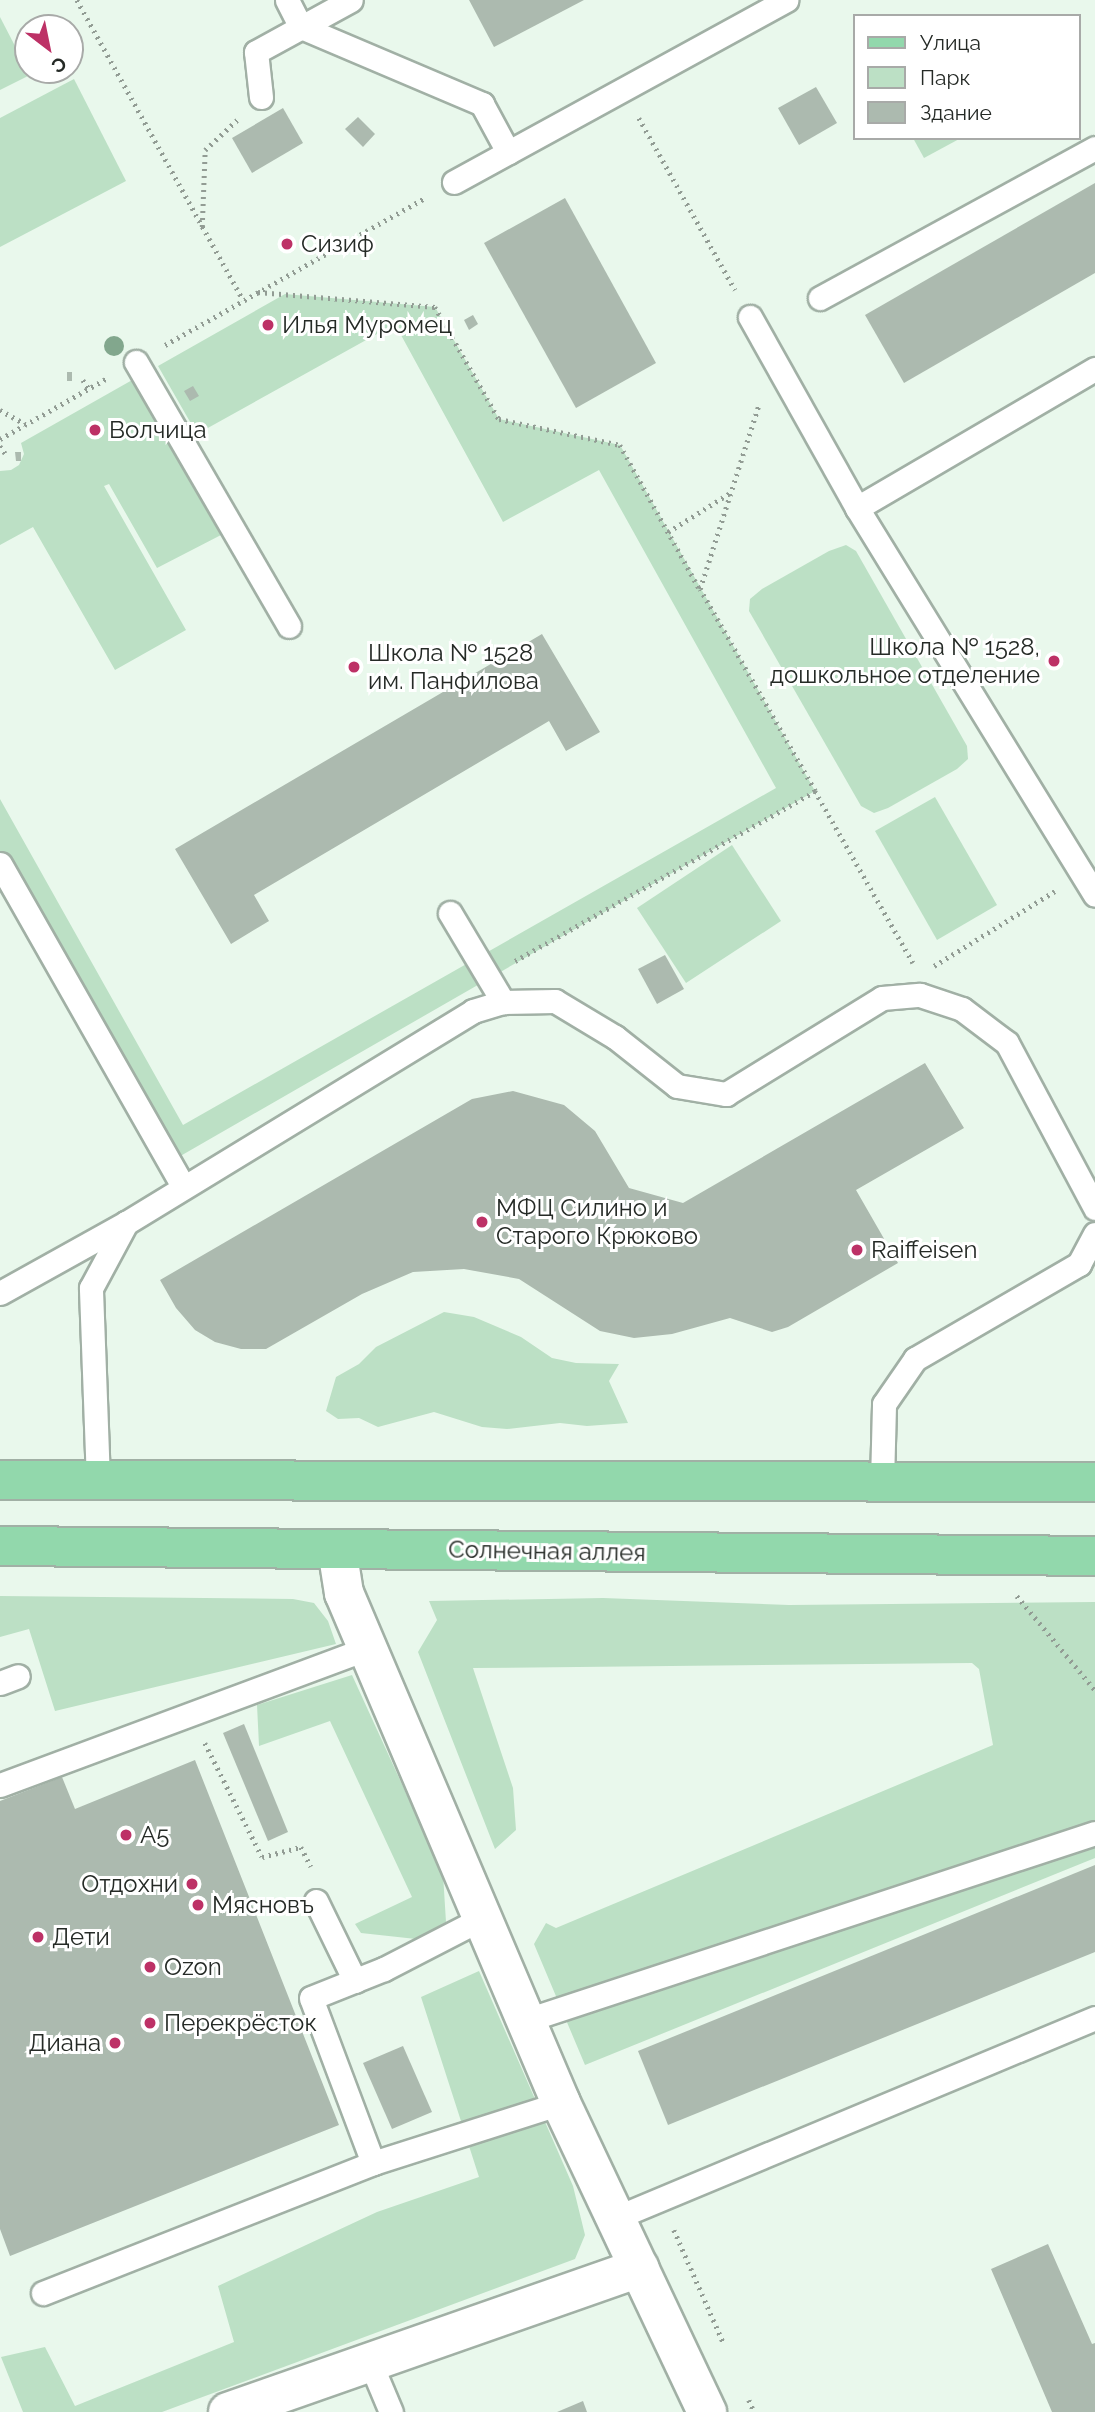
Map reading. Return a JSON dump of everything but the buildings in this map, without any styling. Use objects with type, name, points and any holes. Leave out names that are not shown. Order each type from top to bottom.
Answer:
[{"type":"main road","points":[[0,1480],[1095,1482]]},
{"type":"main road","name":"Солнечная аллея","points":[[0,1546],[1095,1556]]},
{"type":"street","points":[[337,1549],[344,1593],[366,1649],[484,1918],[561,2103],[707,2412]]},
{"type":"street","points":[[228,2412],[640,2268]]},
{"type":"lane","points":[[287,0],[301,27],[482,104],[508,152]]},
{"type":"lane","points":[[261,97],[256,52],[351,0]]},
{"type":"lane","points":[[454,182],[787,0]]},
{"type":"lane","points":[[820,298],[1095,148]]},
{"type":"lane","points":[[750,317],[858,508],[1095,895]]},
{"type":"lane","points":[[136,362],[289,626]]},
{"type":"lane","points":[[858,508],[1095,369]]},
{"type":"lane","points":[[0,864],[183,1186]]},
{"type":"lane","points":[[450,914],[503,1002]]},
{"type":"lane","points":[[0,1293],[126,1223],[473,1011],[503,1002],[555,1001],[615,1037],[677,1086],[726,1094],[882,998],[920,995],[962,1009],[1007,1043],[1095,1208]]},
{"type":"lane","points":[[98,1480],[91,1288],[126,1223]]},
{"type":"lane","points":[[882,1482],[884,1404],[915,1359],[1079,1264],[1095,1234]]},
{"type":"lane","points":[[0,1785],[366,1649]]},
{"type":"lane","points":[[527,2020],[1095,1833]]},
{"type":"lane","points":[[316,1901],[355,1981]]},
{"type":"lane","points":[[373,2163],[311,1998],[384,1969],[484,1918]]},
{"type":"lane","points":[[614,2219],[1095,2018]]},
{"type":"lane","points":[[43,2293],[373,2163],[561,2103]]},
{"type":"lane","points":[[370,2362],[391,2412]]},
{"type":"path","points":[[77,0],[243,300]]},
{"type":"path","points":[[623,89],[750,317]]},
{"type":"path","points":[[202,228],[205,150],[261,97]]},
{"type":"path","points":[[0,439],[454,182]]},
{"type":"path","points":[[258,292],[435,307],[499,419],[620,445],[920,975]]},
{"type":"path","points":[[700,589],[773,359]]},
{"type":"path","points":[[83,380],[89,389]]},
{"type":"path","points":[[0,410],[25,424]]},
{"type":"path","points":[[0,446],[5,453]]},
{"type":"path","points":[[668,532],[730,493]]},
{"type":"path","points":[[488,977],[815,791]]},
{"type":"path","points":[[882,998],[1082,874]]},
{"type":"path","points":[[1012,1590],[1095,1690]]},
{"type":"path","points":[[174,1720],[201,1734],[262,1857],[301,1847],[313,1872]]},
{"type":"green space","points":[[0,17],[14,44],[14,83],[0,90]]},
{"type":"green space","points":[[65,84],[77,84],[126,181],[0,247],[0,118]]},
{"type":"green space","points":[[914,140],[957,140],[924,158]]},
{"type":"green space","points":[[285,294],[435,307],[499,419],[620,445],[815,791],[170,1162],[0,864],[0,799],[183,1125],[776,788],[599,470],[503,522],[395,324],[197,434],[158,366]]},
{"type":"green space","points":[[134,379],[221,535],[157,568],[109,484],[104,486],[186,630],[115,670],[33,527],[0,545],[0,471],[11,470],[19,465],[24,454],[21,443]]},
{"type":"green space","points":[[846,545],[856,551],[967,746],[968,759],[957,769],[888,808],[874,813],[861,806],[749,611],[750,599],[762,589],[829,551]]},
{"type":"green space","points":[[935,797],[997,905],[937,940],[875,831]]},
{"type":"green space","points":[[732,845],[781,921],[686,983],[637,908]]},
{"type":"green space","points":[[444,1312],[474,1317],[521,1337],[552,1358],[576,1363],[619,1364],[609,1381],[628,1423],[587,1426],[560,1423],[507,1429],[482,1427],[434,1412],[378,1427],[359,1418],[338,1419],[326,1411],[336,1377],[359,1364],[376,1347]]},
{"type":"green space","points":[[0,1596],[293,1599],[314,1603],[328,1621],[336,1644],[55,1711],[29,1629],[0,1637]]},
{"type":"green space","points":[[603,1598],[789,1605],[1095,1602],[1095,1858],[585,2065],[534,1944],[546,1923],[556,1928],[993,1745],[979,1669],[972,1663],[473,1668],[513,1788],[516,1830],[495,1849],[418,1652],[437,1620],[429,1601]]},
{"type":"green space","points":[[352,1675],[443,1874],[446,1922],[416,1939],[361,1933],[355,1924],[412,1897],[330,1721],[259,1746],[257,1705]]},
{"type":"green space","points":[[479,1971],[573,2186],[585,2235],[575,2259],[162,2412],[23,2412],[1,2357],[45,2347],[75,2406],[234,2342],[218,2286],[377,2212],[479,2177],[421,1997]]},
{"type":"place","name":"Сизиф","points":[[287,244]]},
{"type":"place","name":"Илья Муромец","points":[[268,325]]},
{"type":"place","name":"Волчица","points":[[95,430]]},
{"type":"place","name":"Школа № 1528, дошкольное отделение","points":[[1054,661]]},
{"type":"place","name":"Школа № 1528 им. Панфилова","points":[[354,667]]},
{"type":"place","name":"МФЦ Силино и Старого Крюково","points":[[482,1222]]},
{"type":"place","name":"Raiffeisen","points":[[857,1250]]},
{"type":"place","name":"А5","points":[[126,1835]]},
{"type":"place","name":"Отдохни","points":[[192,1884]]},
{"type":"place","name":"Мясновъ","points":[[198,1905]]},
{"type":"place","name":"Дети","points":[[38,1937]]},
{"type":"place","name":"Ozon","points":[[150,1967]]},
{"type":"place","name":"Перекрёсток","points":[[150,2023]]},
{"type":"place","name":"Диана","points":[[115,2043]]}]
